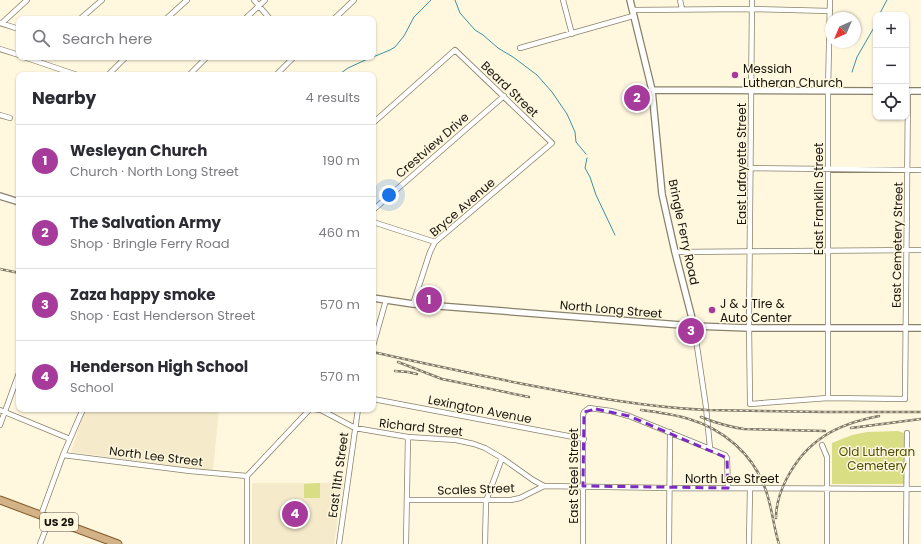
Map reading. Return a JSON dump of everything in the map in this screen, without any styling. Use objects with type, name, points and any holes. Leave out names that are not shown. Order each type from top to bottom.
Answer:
[{"type":"main road","name":"US 29","points":[[0,500],[118,544]]},
{"type":"street","points":[[1,23],[27,0]]},
{"type":"street","points":[[83,16],[102,0]]},
{"type":"street","points":[[169,16],[187,0]]},
{"type":"street","points":[[254,0],[267,16]]},
{"type":"street","points":[[248,16],[265,0]]},
{"type":"street","points":[[337,16],[354,0]]},
{"type":"street","points":[[563,0],[572,34]]},
{"type":"street","name":"Bringle Ferry Road","points":[[630,0],[652,90],[662,194],[674,252],[694,326]]},
{"type":"street","points":[[680,0],[682,10]]},
{"type":"street","name":"East Lafayette Street","points":[[752,0],[749,328],[750,404],[828,398]]},
{"type":"street","name":"East Franklin Street","points":[[828,398],[828,90],[830,0]]},
{"type":"street","points":[[632,10],[752,9],[830,11]]},
{"type":"street","points":[[520,48],[634,16]]},
{"type":"street","points":[[1,23],[16,28]]},
{"type":"street","points":[[0,49],[16,54]]},
{"type":"street","name":"Beard Street","points":[[376,120],[454,50],[552,143]]},
{"type":"street","points":[[33,60],[68,72]]},
{"type":"street","points":[[111,72],[123,60]]},
{"type":"street","points":[[192,72],[204,60]]},
{"type":"street","points":[[279,72],[291,60]]},
{"type":"street","points":[[652,90],[873,91]]},
{"type":"street","points":[[909,91],[921,91]]},
{"type":"street","name":"Crestview Drive","points":[[376,207],[504,96]]},
{"type":"street","points":[[0,115],[10,118]]},
{"type":"street","name":"East Cemetery Street","points":[[828,398],[905,399],[907,120]]},
{"type":"street","name":"Bryce Avenue","points":[[413,304],[430,252],[435,242],[552,143]]},
{"type":"street","points":[[750,168],[921,170]]},
{"type":"street","points":[[0,196],[16,201]]},
{"type":"street","points":[[376,223],[435,242]]},
{"type":"street","points":[[674,252],[921,250]]},
{"type":"street","name":"North Long Street","points":[[376,298],[413,304],[694,326],[749,328],[921,328]]},
{"type":"street","points":[[376,335],[386,300]]},
{"type":"street","points":[[694,326],[708,420],[710,448]]},
{"type":"street","points":[[0,425],[3,411],[16,380]]},
{"type":"street","name":"Lexington Avenue","points":[[376,400],[584,439]]},
{"type":"street","name":"East Steel Street","points":[[583,544],[583,415],[586,409],[589,408],[611,411],[629,416],[670,432]]},
{"type":"street","points":[[3,411],[70,439]]},
{"type":"street","points":[[41,515],[63,455],[82,412]]},
{"type":"street","points":[[247,544],[247,476],[307,412]]},
{"type":"street","name":"Richard Street","points":[[325,412],[355,428],[408,437],[463,441],[485,448],[544,486]]},
{"type":"street","name":"East 11th Street","points":[[339,544],[358,412]]},
{"type":"street","points":[[669,544],[670,432],[725,455],[727,458],[728,488]]},
{"type":"street","points":[[906,544],[907,433]]},
{"type":"street","points":[[406,544],[408,437]]},
{"type":"street","points":[[822,445],[827,457],[828,544]]},
{"type":"street","name":"North Lee Street","points":[[63,455],[190,471],[247,476]]},
{"type":"street","points":[[486,544],[486,500],[502,458]]},
{"type":"street","name":"North Lee Street","points":[[544,486],[921,489]]},
{"type":"street","name":"Scales Street","points":[[407,500],[511,500],[520,498],[544,486]]},
{"type":"street","points":[[750,488],[750,544]]},
{"type":"street","points":[[40,544],[50,518]]},
{"type":"highlighted area","points":[[596,409],[629,416],[727,458],[728,488],[583,486],[584,412]]},
{"type":"shaded area","points":[[84,412],[219,412],[213,471],[71,452]]},
{"type":"shaded area","points":[[252,483],[343,483],[334,544],[252,544]]},
{"type":"green space","name":"Old Lutheran Cemetery","points":[[898,431],[904,433],[904,484],[832,484],[832,443],[852,435],[867,432]]},
{"type":"green space","points":[[320,483],[320,498],[304,498],[304,484]]},
{"type":"waterway","points":[[376,56],[395,47],[404,36],[414,17],[431,0]]},
{"type":"waterway","points":[[455,0],[460,13],[475,30],[537,75],[552,92],[567,114],[575,132],[576,142],[586,154]]},
{"type":"waterway","points":[[881,12],[887,0]]},
{"type":"waterway","points":[[852,72],[857,57],[873,29]]},
{"type":"waterway","points":[[342,72],[365,60]]},
{"type":"waterway","points":[[587,158],[585,168],[615,235]]},
{"type":"railway","points":[[0,269],[16,272]]},
{"type":"railway","points":[[376,353],[518,383],[612,400],[659,406],[707,410],[921,412]]},
{"type":"railway","points":[[398,362],[442,379],[529,397]]},
{"type":"railway","points":[[395,371],[417,374]]},
{"type":"railway","points":[[641,410],[659,412],[702,423],[714,429],[735,444],[753,464],[760,476],[771,509],[779,544]]},
{"type":"railway","points":[[776,518],[778,503],[786,480],[794,466],[813,444],[836,429],[864,419],[879,416]]},
{"type":"railway","points":[[701,417],[744,429],[825,431]]},
{"type":"railway","points":[[851,428],[921,419]]},
{"type":"place","name":"Messiah Lutheran Church","points":[[735,75]]},
{"type":"place","name":"The Salvation Army","points":[[637,98]]},
{"type":"place","name":"Wesleyan Church","points":[[429,300]]},
{"type":"place","name":"J & J Tire & Auto Center","points":[[712,310]]},
{"type":"place","name":"Zaza happy smoke","points":[[691,331]]},
{"type":"place","name":"Henderson High School","points":[[295,514]]}]
